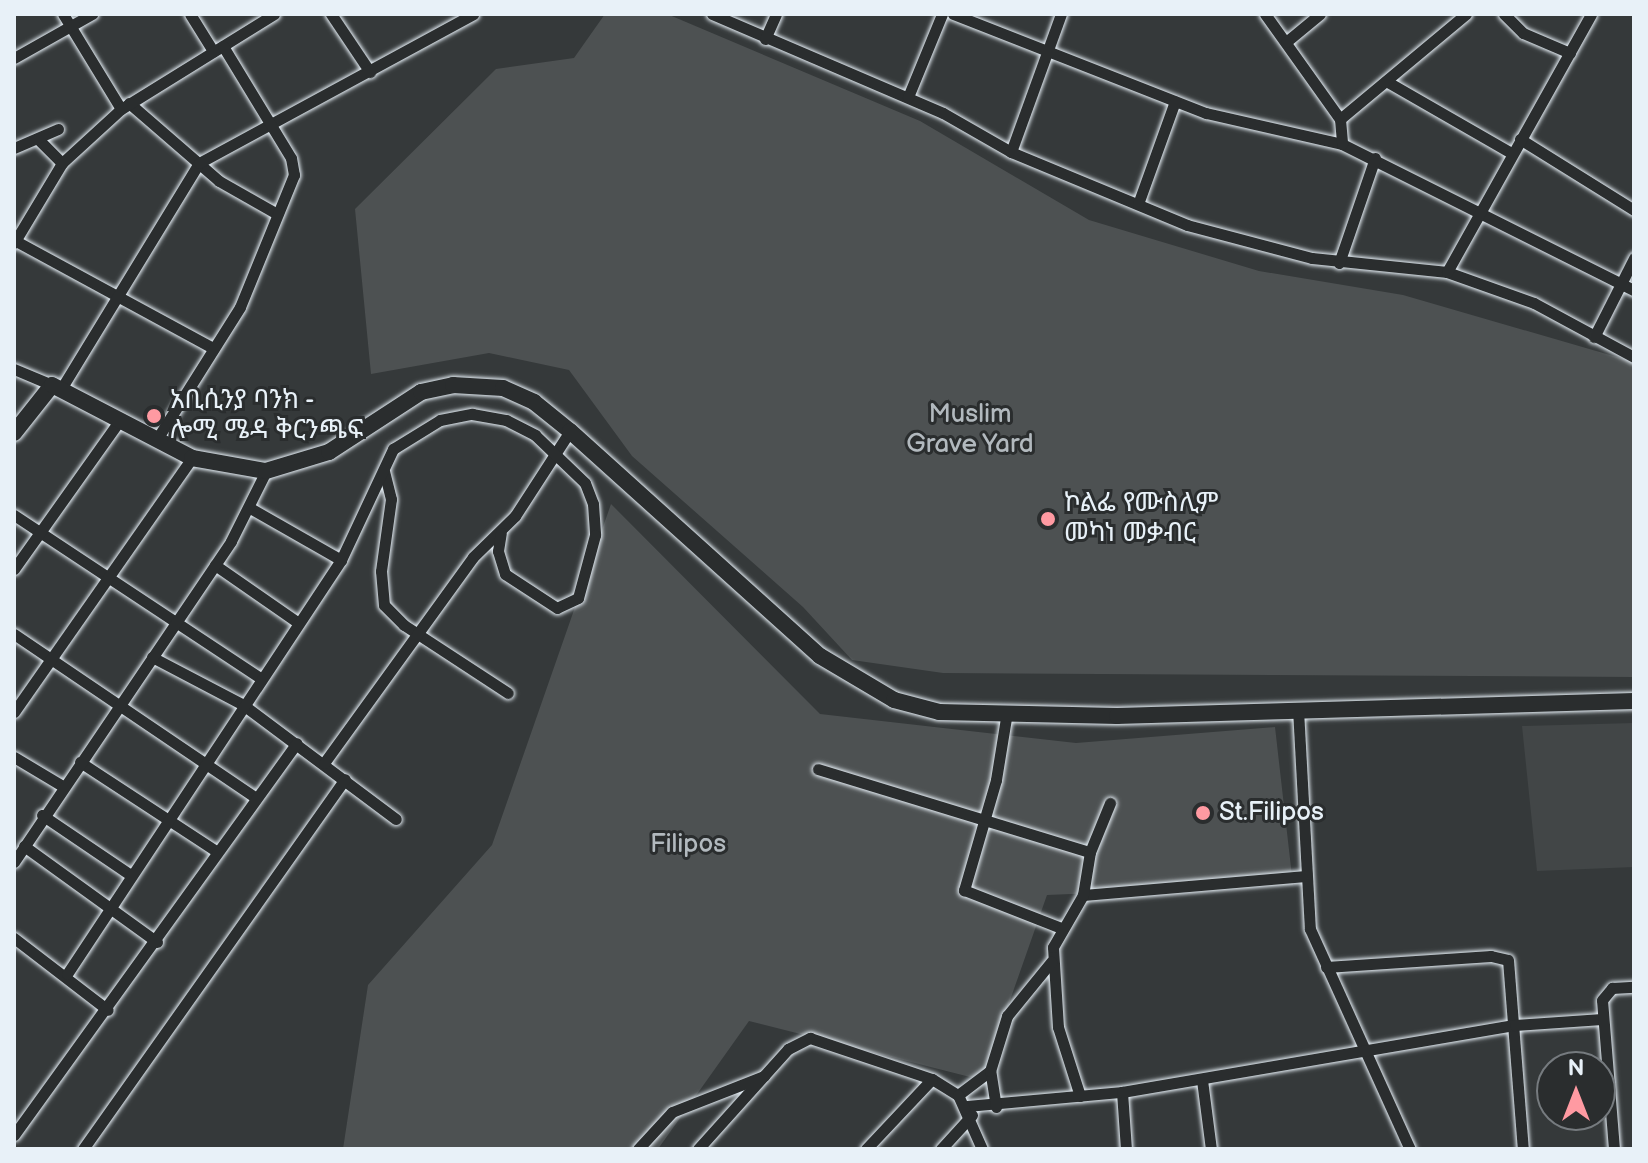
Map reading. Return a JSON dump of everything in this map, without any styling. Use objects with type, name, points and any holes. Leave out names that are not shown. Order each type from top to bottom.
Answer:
[{"type":"street","points":[[63,14],[125,106],[236,193],[277,214]]},
{"type":"street","points":[[14,58],[92,14]]},
{"type":"street","points":[[157,439],[240,307],[295,169],[218,48],[190,14]]},
{"type":"street","points":[[213,348],[14,241],[62,163],[125,106],[274,14]]},
{"type":"street","points":[[331,14],[370,72]]},
{"type":"street","points":[[14,433],[56,387],[199,163],[267,122],[370,72],[458,18],[473,14]]},
{"type":"street","points":[[712,14],[908,97],[1011,152],[1221,236],[1339,263],[1447,272],[1524,299],[1634,357]]},
{"type":"street","points":[[765,39],[776,14]]},
{"type":"street","points":[[908,97],[942,14]]},
{"type":"street","points":[[953,14],[1175,101],[1272,133],[1342,144],[1375,158],[1479,216],[1634,290]]},
{"type":"street","points":[[1011,152],[1051,52],[1061,14]]},
{"type":"street","points":[[1265,14],[1340,119],[1342,144]]},
{"type":"street","points":[[1286,42],[1320,14]]},
{"type":"street","points":[[1340,119],[1466,14]]},
{"type":"street","points":[[1504,14],[1523,33],[1570,53]]},
{"type":"street","points":[[1447,272],[1591,14]]},
{"type":"street","points":[[1386,81],[1511,153]]},
{"type":"street","points":[[1138,204],[1175,101]]},
{"type":"street","points":[[14,148],[58,129]]},
{"type":"street","points":[[38,139],[62,163]]},
{"type":"street","points":[[1520,139],[1634,210]]},
{"type":"street","points":[[1339,263],[1375,158]]},
{"type":"street","points":[[1594,337],[1634,258]]},
{"type":"street","points":[[14,369],[56,387],[192,458],[266,471],[329,452],[404,399],[453,385],[519,394],[570,431],[839,670],[912,705],[1006,718],[1634,701]]},
{"type":"street","points":[[67,974],[259,677],[341,560],[393,449],[440,420],[472,414],[506,420],[557,454],[585,483],[593,504],[595,535],[578,598],[557,608],[505,574],[498,551],[501,533]]},
{"type":"street","points":[[14,569],[119,421]]},
{"type":"street","points":[[324,763],[473,557],[501,533],[570,431]]},
{"type":"street","points":[[14,712],[192,458]]},
{"type":"street","points":[[14,862],[116,703],[152,657],[215,565],[250,508],[266,471]]},
{"type":"street","points":[[384,471],[391,499],[382,597],[388,611],[508,693]]},
{"type":"street","points":[[250,508],[341,560]]},
{"type":"street","points":[[14,515],[177,617],[259,677]]},
{"type":"street","points":[[215,565],[297,622]]},
{"type":"street","points":[[14,634],[256,798]]},
{"type":"street","points":[[152,657],[242,704],[396,819]]},
{"type":"street","points":[[1298,709],[1303,876],[1310,929],[1410,1149]]},
{"type":"street","points":[[1006,718],[986,821],[964,890],[1061,928]]},
{"type":"street","points":[[14,1135],[108,1010],[216,851],[297,743]]},
{"type":"street","points":[[14,757],[61,785]]},
{"type":"street","points":[[80,762],[216,851]]},
{"type":"street","points":[[818,769],[1090,852]]},
{"type":"street","points":[[83,1149],[345,779]]},
{"type":"street","points":[[996,1107],[990,1071],[1007,1016],[1051,962],[1061,928],[1083,895],[1090,852],[1110,803]]},
{"type":"street","points":[[42,815],[129,874]]},
{"type":"street","points":[[24,846],[157,942]]},
{"type":"street","points":[[1083,895],[1303,876]]},
{"type":"street","points":[[14,938],[67,974],[108,1010]]},
{"type":"street","points":[[1326,967],[1503,958],[1514,969],[1523,1149]]},
{"type":"street","points":[[1051,962],[1063,1054],[1080,1096]]},
{"type":"street","points":[[1614,1149],[1602,1019],[1607,991],[1634,987]]},
{"type":"street","points":[[941,1149],[969,1110],[1202,1080],[1364,1049],[1515,1025],[1602,1019]]},
{"type":"street","points":[[698,1149],[715,1124],[773,1073],[788,1049],[810,1038],[932,1079],[958,1095],[969,1110],[982,1149]]},
{"type":"street","points":[[958,1095],[990,1071]]},
{"type":"street","points":[[638,1149],[672,1112],[773,1073]]},
{"type":"street","points":[[866,1149],[932,1079]]},
{"type":"street","points":[[1202,1080],[1211,1149]]},
{"type":"street","points":[[1122,1092],[1126,1149]]},
{"type":"shaded area","points":[[1634,723],[1634,867],[1537,871],[1522,726]]},
{"type":"green space","name":"Muslim Grave Yard","points":[[605,14],[667,14],[920,121],[1089,220],[1259,271],[1403,295],[1634,362],[1634,677],[943,673],[852,660],[803,607],[632,456],[569,370],[489,353],[371,374],[355,209],[496,69],[574,58]]},
{"type":"green space","name":"Filipos","points":[[611,504],[820,714],[1076,743],[1275,727],[1293,885],[1047,895],[982,1080],[749,1021],[658,1149],[343,1149],[368,985],[492,845]]},
{"type":"place","name":"አቢሲንያ ባንክ - ሎሚ ሜዳ ቅርንጫፍ","points":[[154,416]]},
{"type":"place","name":"ኮልፌ የሙስሊም መካነ መቃብር","points":[[1048,519]]},
{"type":"place","name":"St.Filipos","points":[[1203,813]]}]
